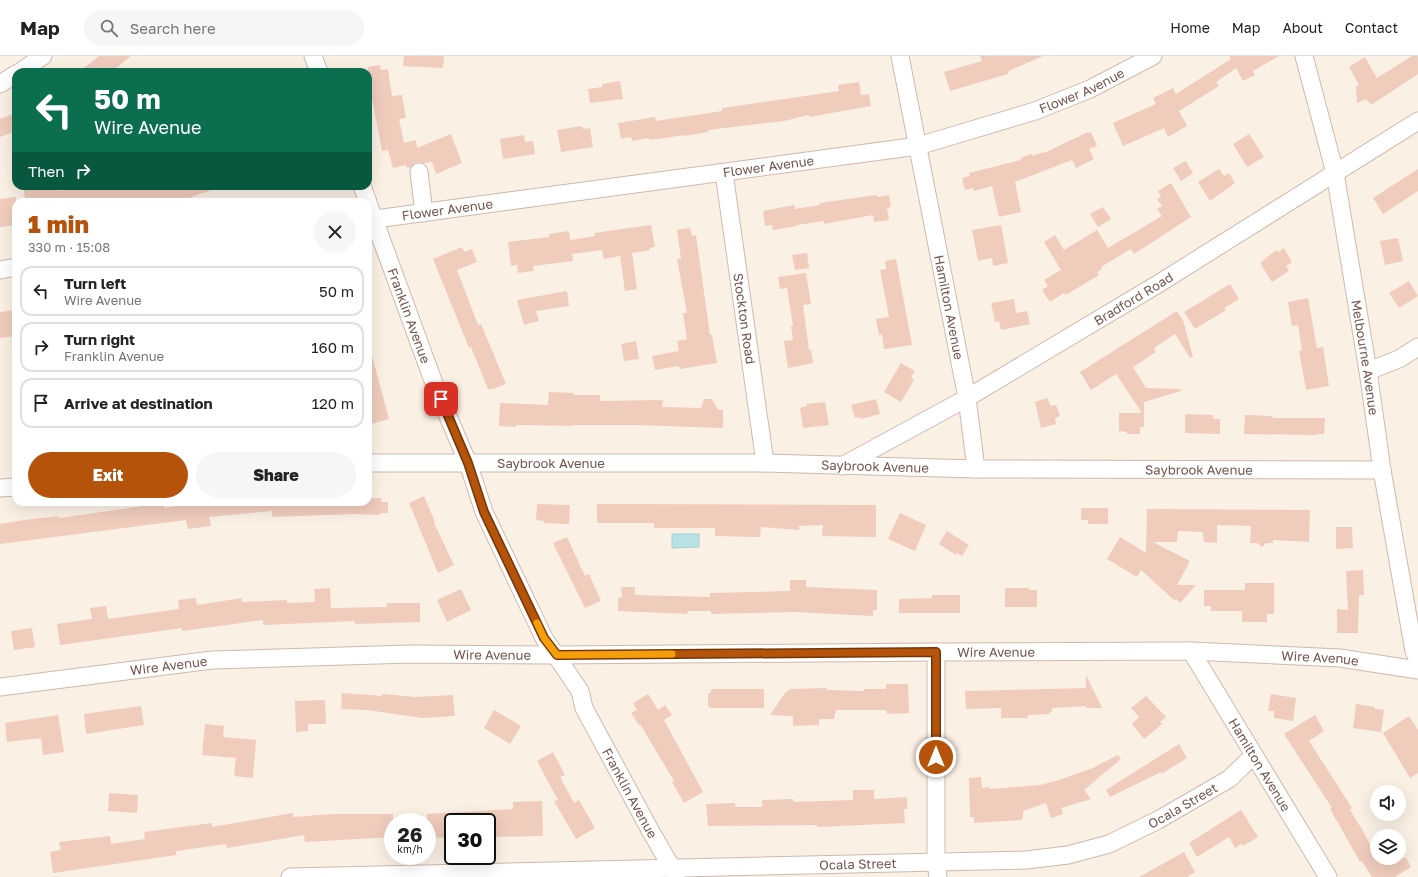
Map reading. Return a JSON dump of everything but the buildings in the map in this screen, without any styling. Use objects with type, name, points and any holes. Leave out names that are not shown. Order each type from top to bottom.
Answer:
[{"type":"street","points":[[26,68],[43,56]]},
{"type":"street","points":[[312,56],[317,68]]},
{"type":"street","name":"Hamilton Avenue","points":[[900,56],[967,398],[976,469]]},
{"type":"street","name":"Flower Avenue","points":[[372,220],[918,146],[1042,108],[1090,89],[1153,56]]},
{"type":"street","name":"Melbourne Avenue","points":[[1304,56],[1335,173],[1368,371],[1382,470],[1414,651],[1418,660]]},
{"type":"street","points":[[0,84],[12,76]]},
{"type":"street","name":"Bradford Road","points":[[842,467],[967,398],[1158,284],[1418,121]]},
{"type":"street","points":[[419,172],[424,213]]},
{"type":"street","name":"Stockton Road","points":[[724,173],[765,463]]},
{"type":"street","name":"Franklin Avenue","points":[[372,223],[468,463],[484,512],[505,559],[544,638],[567,671],[568,694],[584,708],[674,873]]},
{"type":"street","points":[[0,270],[12,268]]},
{"type":"street","points":[[1368,371],[1398,359],[1418,347]]},
{"type":"street","name":"Saybrook Avenue","points":[[372,463],[765,463],[842,467],[976,469],[1382,470]]},
{"type":"street","points":[[0,488],[12,487]]},
{"type":"street","name":"Hamilton Avenue","points":[[1191,651],[1328,877]]},
{"type":"street","name":"Wire Avenue","points":[[0,687],[212,660],[410,654],[557,655],[1191,651],[1340,658],[1418,670]]},
{"type":"street","points":[[936,652],[937,870]]},
{"type":"street","name":"Ocala Street","points":[[290,877],[937,870],[1026,860],[1068,854],[1109,844],[1158,820],[1229,779],[1254,755]]},
{"type":"water","points":[[672,534],[699,534],[699,547],[672,548]]},
{"type":"slow traffic","points":[[537,623],[544,638],[557,655],[672,654]]},
{"type":"route","points":[[441,399],[468,463],[484,512],[505,559],[544,638],[557,655],[936,652],[936,757]]}]
